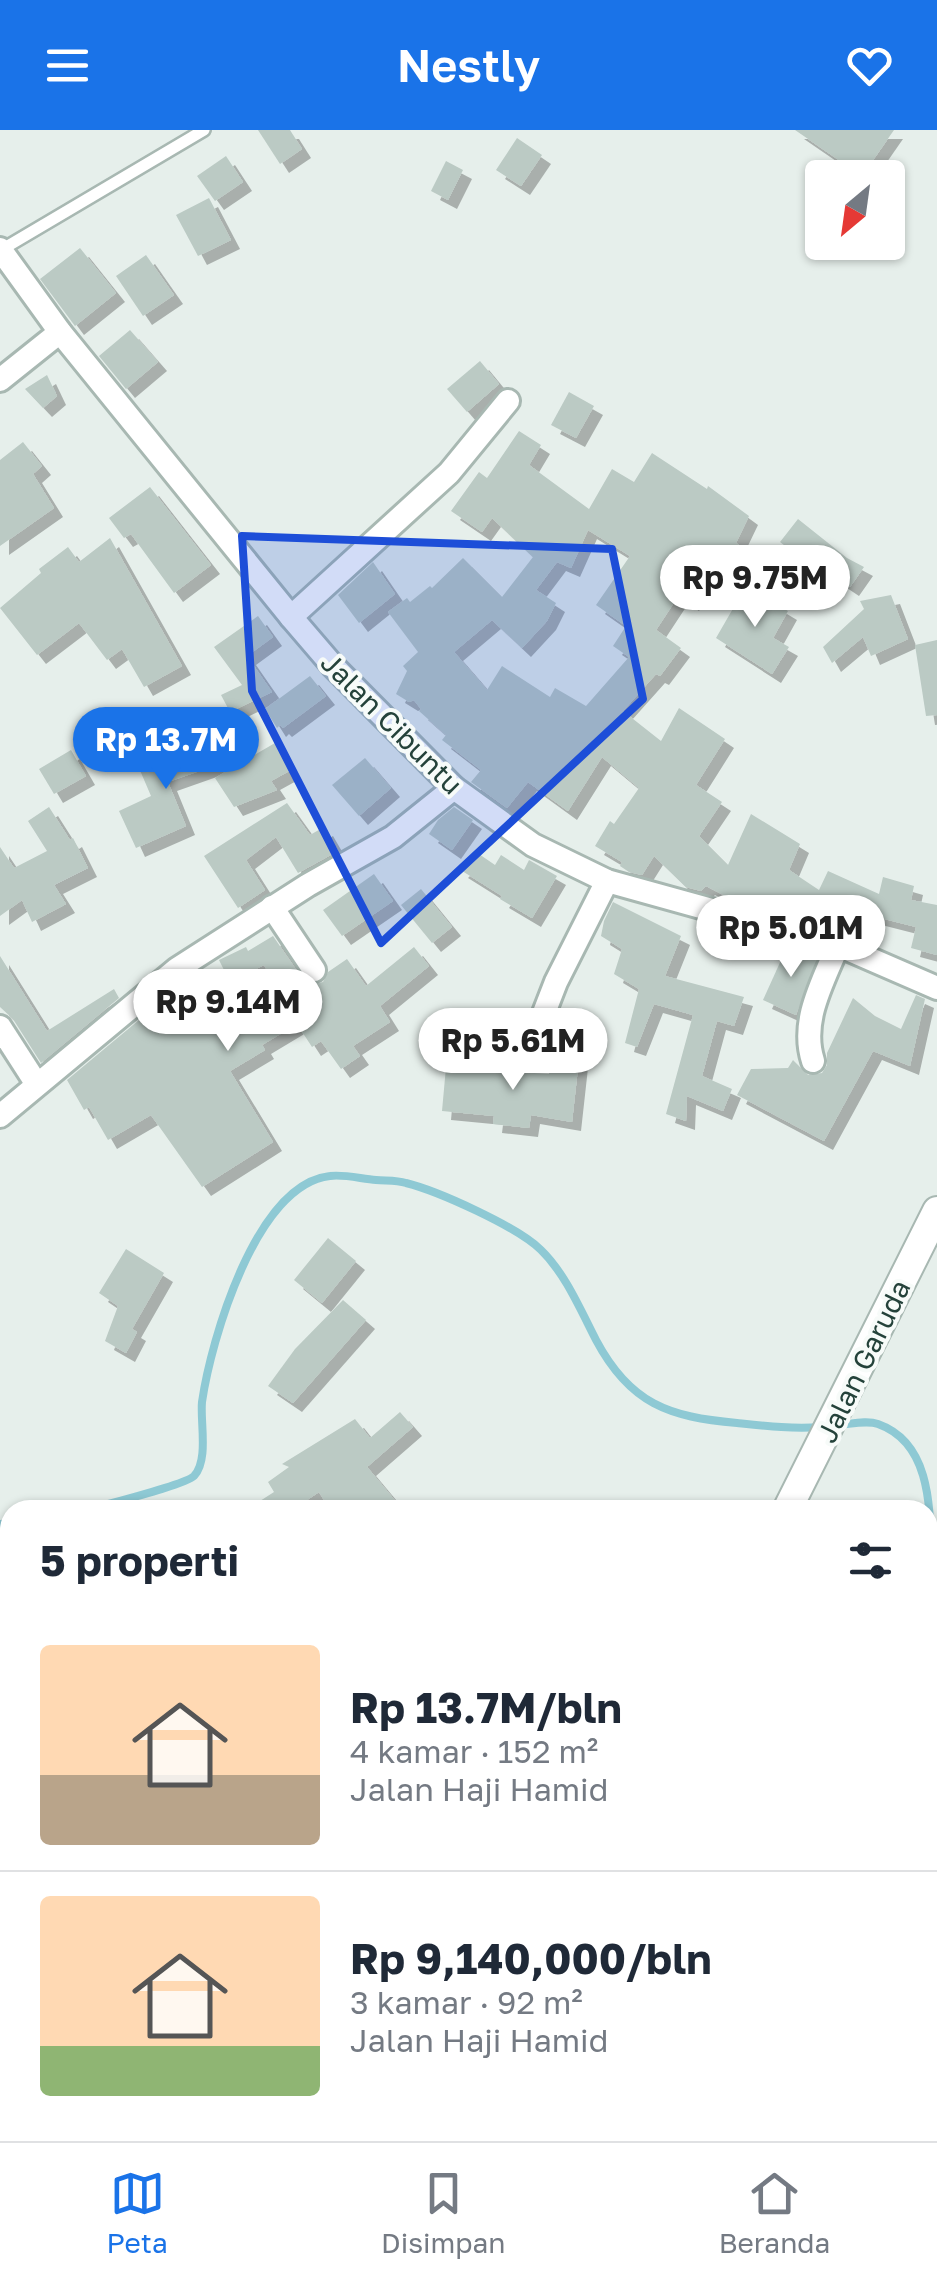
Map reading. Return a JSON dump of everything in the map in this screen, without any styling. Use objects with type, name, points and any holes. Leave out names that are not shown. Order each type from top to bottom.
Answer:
[{"type":"street","name":"Jalan Cibuntu","points":[[0,249],[60,332],[291,618],[454,788],[533,845],[607,881],[838,944],[937,988]]},
{"type":"street","points":[[0,380],[60,332]]},
{"type":"street","points":[[291,618],[448,473],[508,401]]},
{"type":"street","points":[[0,1116],[177,970],[272,907],[393,837],[454,788]]},
{"type":"street","points":[[530,1049],[556,982],[607,881]]},
{"type":"street","points":[[272,907],[314,970]]},
{"type":"street","points":[[814,1061],[808,1045],[811,1016],[838,944]]},
{"type":"street","points":[[0,1026],[36,1083]]},
{"type":"street","name":"Jalan Garuda","points":[[793,1500],[937,1211]]},
{"type":"lane","points":[[0,249],[204,130]]},
{"type":"highlighted area","points":[[242,536],[612,549],[643,699],[381,943],[252,691]]},
{"type":"building","points":[[258,130],[290,130],[302,149],[280,164]]},
{"type":"building","points":[[795,130],[894,130],[873,160],[839,160]]},
{"type":"building","points":[[517,138],[542,155],[521,186],[496,170]]},
{"type":"building","points":[[226,156],[243,182],[215,201],[197,176]]},
{"type":"building","points":[[446,161],[463,170],[448,200],[431,191]]},
{"type":"building","points":[[209,198],[231,240],[198,256],[176,215]]},
{"type":"building","points":[[80,248],[116,293],[75,326],[40,279]]},
{"type":"building","points":[[146,255],[174,295],[143,316],[116,276]]},
{"type":"building","points":[[130,330],[158,362],[126,389],[99,356]]},
{"type":"building","points":[[480,361],[499,384],[467,412],[447,389]]},
{"type":"building","points":[[47,375],[57,396],[43,408],[25,389]]},
{"type":"building","points":[[569,392],[594,406],[576,438],[551,425]]},
{"type":"building","points":[[519,431],[541,445],[529,465],[589,509],[612,469],[634,482],[652,453],[749,516],[736,543],[753,554],[740,574],[716,559],[690,602],[679,595],[656,630],[681,648],[660,676],[656,674],[623,711],[661,741],[679,708],[725,739],[696,785],[722,802],[699,836],[728,865],[751,814],[800,844],[789,870],[819,890],[828,871],[879,894],[883,877],[914,886],[911,900],[937,905],[937,955],[911,948],[916,927],[853,911],[844,931],[806,920],[811,908],[779,895],[769,910],[735,901],[706,886],[701,891],[686,887],[654,856],[642,875],[629,872],[620,866],[622,862],[595,846],[610,821],[614,824],[639,788],[602,757],[568,811],[528,782],[507,808],[471,782],[481,770],[442,740],[446,735],[419,711],[414,700],[409,702],[396,694],[407,671],[403,666],[418,652],[388,612],[407,598],[410,602],[432,588],[463,558],[502,597],[533,557],[492,518],[482,532],[451,511],[479,472],[487,478]],"holes":[[[588,530],[630,556],[596,605],[626,626],[613,646],[629,657],[586,706],[555,688],[550,697],[502,666],[487,690],[454,652],[492,620],[522,648],[547,621],[556,603],[536,590],[557,562],[571,568]]]},
{"type":"building","points":[[23,442],[42,466],[33,474],[54,508],[0,546],[0,460]]},
{"type":"building","points":[[150,487],[211,565],[174,593],[131,534],[124,538],[109,518]]},
{"type":"building","points":[[798,519],[864,567],[850,587],[829,573],[824,580],[780,542]]},
{"type":"building","points":[[110,538],[182,666],[144,687],[122,649],[107,660],[79,623],[37,655],[0,608],[68,547],[79,562]]},
{"type":"building","points":[[373,562],[395,594],[359,623],[338,595]]},
{"type":"building","points":[[746,586],[788,611],[773,638],[789,647],[772,674],[716,638]]},
{"type":"building","points":[[891,595],[908,639],[871,656],[863,637],[832,663],[823,647],[864,609],[860,601]]},
{"type":"building","points":[[258,616],[273,637],[247,656],[272,692],[230,712],[221,695],[242,685],[214,647]]},
{"type":"building","points":[[937,640],[937,715],[926,716],[915,645]]},
{"type":"building","points":[[310,676],[326,696],[283,728],[277,728],[265,709]]},
{"type":"building","points":[[213,736],[222,763],[168,782],[186,826],[136,848],[119,811],[151,796],[139,768]]},
{"type":"building","points":[[275,743],[291,770],[271,781],[277,790],[234,807],[215,778]]},
{"type":"building","points":[[71,750],[86,776],[54,794],[39,769]]},
{"type":"building","points":[[365,758],[391,788],[359,816],[332,785]]},
{"type":"building","points":[[287,803],[310,835],[324,827],[338,851],[298,873],[276,837],[246,860],[265,890],[238,908],[204,856]]},
{"type":"building","points":[[49,807],[70,840],[73,838],[88,868],[54,885],[66,904],[32,922],[22,900],[0,916],[0,847],[14,868],[47,851],[28,821]]},
{"type":"building","points":[[454,807],[473,820],[452,850],[429,834]]},
{"type":"building","points":[[476,852],[495,865],[501,855],[524,870],[529,860],[557,876],[532,918],[459,869]]},
{"type":"building","points":[[374,874],[393,901],[342,936],[323,910]]},
{"type":"building","points":[[421,889],[452,927],[432,943],[401,905]]},
{"type":"building","points":[[613,902],[681,936],[665,976],[744,997],[734,1026],[717,1021],[702,1076],[732,1089],[723,1111],[687,1096],[686,1121],[666,1114],[693,1015],[654,1004],[637,1047],[625,1043],[639,989],[614,974],[622,949],[601,936]]},
{"type":"building","points":[[273,936],[310,985],[323,982],[328,972],[347,959],[366,986],[414,947],[429,966],[380,1006],[390,1022],[353,1046],[360,1056],[341,1069],[321,1041],[312,1047],[297,1024],[230,1071],[273,1142],[202,1187],[151,1115],[108,1140],[67,1080],[139,1020],[141,1023],[221,977],[247,1018],[283,997],[264,965],[230,982],[219,960],[246,947],[248,951]]},
{"type":"building","points":[[787,947],[818,955],[796,1015],[763,1000]]},
{"type":"building","points":[[0,956],[47,1031],[114,989],[119,998],[41,1063],[13,1019],[0,1007]]},
{"type":"building","points":[[916,995],[925,999],[910,1066],[873,1051],[824,1141],[737,1095],[751,1069],[788,1068],[793,1060],[808,1075],[822,1073],[827,1053],[853,998],[875,1016],[901,1029]]},
{"type":"building","points":[[551,1056],[579,1059],[572,1122],[531,1115],[529,1128],[493,1124],[494,1116],[442,1111],[446,1067],[549,1074]]},
{"type":"building","points":[[328,1238],[356,1261],[322,1303],[294,1280]]},
{"type":"building","points":[[126,1249],[164,1273],[132,1329],[137,1332],[126,1353],[105,1341],[118,1306],[99,1293]]},
{"type":"building","points":[[343,1300],[366,1320],[293,1403],[268,1386],[295,1349]]},
{"type":"building","points":[[400,1412],[413,1427],[367,1467],[395,1500],[324,1500],[319,1492],[307,1500],[262,1500],[274,1492],[268,1482],[289,1467],[282,1464],[355,1419],[370,1438]]},
{"type":"waterway","points":[[122,1500],[188,1480],[199,1469],[207,1375],[242,1269],[259,1235],[280,1206],[304,1185],[330,1176],[398,1181],[420,1187],[477,1211],[530,1241],[550,1259],[565,1281],[609,1362],[638,1393],[654,1403],[713,1420],[821,1427]]},
{"type":"waterway","points":[[839,1425],[878,1424],[897,1434],[920,1467],[928,1500]]}]
